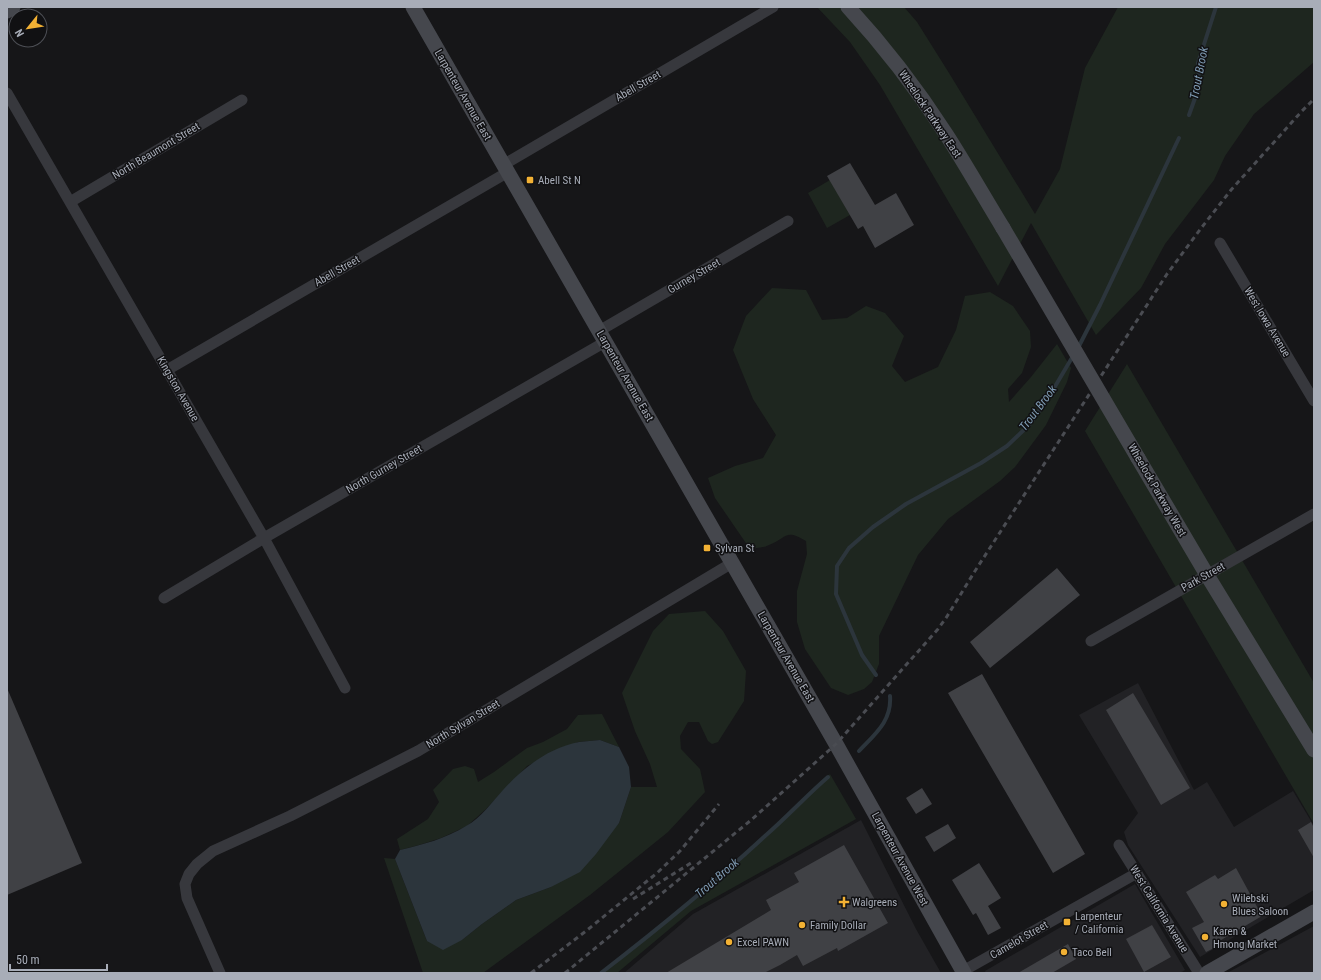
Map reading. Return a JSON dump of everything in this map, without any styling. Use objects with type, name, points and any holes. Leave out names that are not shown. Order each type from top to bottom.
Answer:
[{"type":"main road","points":[[7,11],[13,7]]},
{"type":"main road","name":"Larpenteur Avenue East","points":[[413,7],[836,744]]},
{"type":"main road","name":"Wheelock Parkway East","points":[[848,7],[889,55],[920,96],[946,134],[1003,228]]},
{"type":"main road","name":"Wheelock Parkway West","points":[[1003,228],[1207,575],[1314,750]]},
{"type":"main road","name":"Larpenteur Avenue West","points":[[836,744],[964,972]]},
{"type":"main road","points":[[1207,973],[1314,912]]},
{"type":"street","name":"Abell Street","points":[[167,370],[505,169],[773,7]]},
{"type":"street","name":"Kingston Avenue","points":[[7,93],[264,538],[345,688]]},
{"type":"street","name":"North Beaumont Street","points":[[70,202],[242,100]]},
{"type":"street","name":"Gurney Street","points":[[602,336],[788,221]]},
{"type":"street","name":"West Iowa Avenue","points":[[1220,243],[1314,401]]},
{"type":"street","name":"North Gurney Street","points":[[164,598],[602,336]]},
{"type":"street","name":"Park Street","points":[[1092,641],[1314,514]]},
{"type":"street","name":"North Sylvan Street","points":[[220,973],[187,898],[185,884],[189,874],[197,864],[213,851],[290,816],[418,751],[732,563]]},
{"type":"street","name":"West California Avenue","points":[[1120,845],[1199,973]]},
{"type":"street","name":"Camelot Street","points":[[964,972],[1137,873]]},
{"type":"shaded area","points":[[817,7],[904,7],[917,22],[1035,214],[1060,169],[1085,68],[1118,7],[1314,7],[1314,62],[1254,114],[1225,156],[1214,180],[1165,244],[1141,288],[1096,335],[1031,223],[998,286],[880,85],[850,42]]},
{"type":"shaded area","points":[[830,180],[850,215],[827,228],[808,193]]},
{"type":"shaded area","points":[[772,288],[806,290],[822,320],[847,318],[866,306],[885,313],[904,336],[892,366],[905,382],[938,367],[956,330],[965,296],[990,292],[1013,306],[1030,331],[1031,347],[1022,373],[1008,389],[1009,402],[1057,344],[1071,368],[1067,382],[1046,425],[1015,467],[1000,481],[948,519],[918,555],[879,636],[879,664],[872,682],[864,689],[848,695],[831,688],[805,649],[797,622],[797,591],[807,554],[806,541],[794,535],[790,535],[767,546],[750,549],[715,498],[708,478],[735,466],[763,458],[776,435],[753,399],[733,350],[746,316]]},
{"type":"shaded area","points":[[1127,364],[1314,683],[1314,824],[1085,431]]},
{"type":"shaded area","points":[[705,611],[723,631],[746,671],[744,701],[718,742],[712,744],[708,741],[699,722],[688,722],[680,736],[681,749],[700,769],[705,792],[668,832],[590,895],[483,973],[423,973],[384,858],[395,859],[427,941],[462,940],[516,900],[551,887],[619,823],[631,787],[657,787],[650,764],[635,731],[622,693],[653,631],[669,614]]},
{"type":"shaded area","points":[[1138,683],[1194,790],[1207,782],[1234,827],[1293,791],[1314,826],[1314,890],[1200,957],[1128,845],[1124,832],[1138,813],[1079,715]]},
{"type":"shaded area","points":[[602,714],[619,747],[600,740],[578,742],[527,766],[486,809],[467,826],[441,838],[400,850],[397,839],[428,819],[439,802],[433,790],[453,769],[465,766],[474,769],[478,782],[527,748],[543,742],[567,729],[578,715]]},
{"type":"shaded area","points":[[600,740],[619,747],[629,767],[631,787],[619,823],[596,854],[580,872],[551,887],[516,900],[462,940],[443,950],[427,941],[395,859],[400,850],[443,838],[471,823],[519,774],[547,754],[579,742]]},
{"type":"shaded area","points":[[830,774],[856,819],[691,911],[617,973],[599,973],[725,873]]},
{"type":"shaded area","points":[[861,820],[916,929],[941,973],[624,973],[693,914]]},
{"type":"shaded area","points":[[1135,884],[1185,970],[1180,973],[986,973],[985,971]]},
{"type":"shaded area","points":[[1314,926],[1314,973],[1227,973]]},
{"type":"building","points":[[850,163],[875,205],[896,193],[914,225],[875,248],[863,226],[858,229],[827,176]]},
{"type":"building","points":[[1057,568],[1080,595],[990,668],[970,642]]},
{"type":"building","points":[[982,674],[1085,854],[1053,873],[948,693]]},
{"type":"building","points":[[7,688],[82,863],[7,895]]},
{"type":"building","points":[[1133,693],[1190,788],[1161,805],[1106,710]]},
{"type":"building","points":[[922,788],[932,804],[916,814],[906,798]]},
{"type":"building","points":[[1311,822],[1314,828],[1314,858],[1298,830]]},
{"type":"building","points":[[948,824],[956,838],[934,852],[925,837]]},
{"type":"building","points":[[844,845],[888,923],[838,951],[837,948],[803,966],[797,955],[764,973],[666,973],[771,910],[766,900],[799,882],[794,873]]},
{"type":"building","points":[[979,863],[1001,898],[988,906],[1001,928],[988,935],[976,913],[973,915],[952,880]]},
{"type":"building","name":"Wilebski Blues Saloon","points":[[1236,868],[1262,916],[1216,943],[1218,946],[1206,952],[1192,928],[1204,922],[1186,892],[1215,875],[1218,879]]},
{"type":"building","points":[[1152,925],[1171,957],[1144,972],[1126,939]]},
{"type":"building","name":"Taco Bell","points":[[1068,944],[1076,959],[1052,973],[1018,973]]},
{"type":"waterway","name":"Trout Brook","points":[[1189,115],[1199,87],[1198,63],[1216,7]]},
{"type":"waterway","name":"Trout Brook","points":[[1078,348],[1179,138]]},
{"type":"waterway","name":"Trout Brook","points":[[876,675],[862,655],[836,594],[837,566],[849,548],[873,527],[906,504],[981,463],[1007,446],[1029,425],[1047,400],[1073,356]]},
{"type":"waterway","name":"Trout Brook","points":[[859,751],[876,733],[885,720],[890,705],[890,696]]},
{"type":"waterway","name":"Trout Brook","points":[[601,973],[705,889],[773,829],[828,777]]},
{"type":"railway","points":[[565,973],[750,821],[836,744],[938,629],[1167,274],[1231,190],[1314,99]]},
{"type":"railway","points":[[531,973],[586,931],[657,873],[680,851],[719,804]]},
{"type":"railway","points":[[633,899],[691,863]]},
{"type":"place","name":"Abell St N","points":[[530,180]]},
{"type":"place","name":"Sylvan St","points":[[707,548]]},
{"type":"place","name":"Walgreens","points":[[844,902]]},
{"type":"place","name":"Wilebski Blues Saloon","points":[[1224,904]]},
{"type":"place","name":"Larpenteur / California","points":[[1067,922]]},
{"type":"place","name":"Family Dollar","points":[[802,925]]},
{"type":"place","name":"Karen & Hmong Market","points":[[1205,937]]},
{"type":"place","name":"Excel PAWN","points":[[729,942]]},
{"type":"place","name":"Taco Bell","points":[[1064,952]]}]
